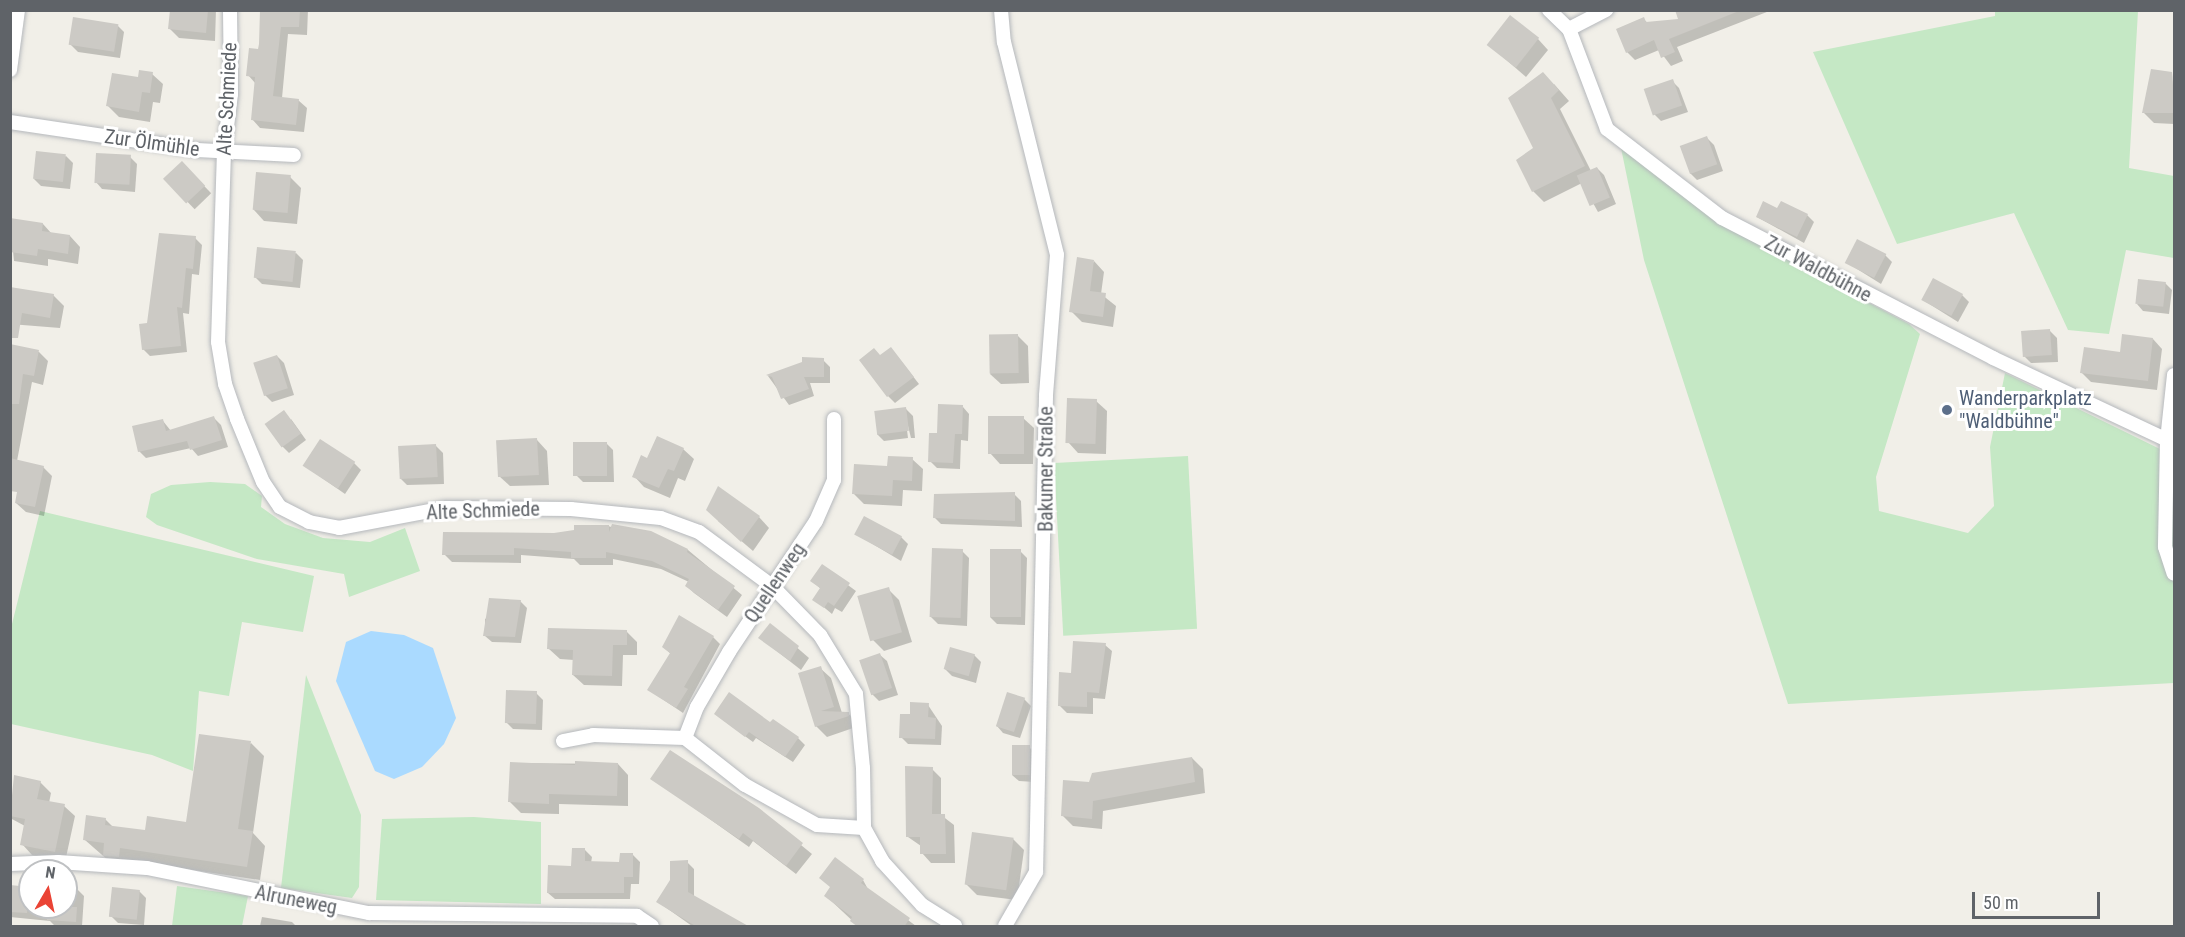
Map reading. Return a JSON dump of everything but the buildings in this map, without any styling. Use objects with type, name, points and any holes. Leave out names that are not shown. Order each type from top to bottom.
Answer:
[{"type":"street","points":[[10,70],[18,10]]},
{"type":"street","name":"Alte Schmiede","points":[[230,10],[231,94],[224,151],[218,342],[225,384],[237,419],[263,482],[280,507],[309,522],[339,528],[446,508],[570,509],[661,518],[699,532],[772,586],[820,635],[856,694],[863,768],[864,828],[882,861],[922,905],[955,927]]},
{"type":"street","name":"Bakumer Straße","points":[[1001,10],[1004,42],[1057,255],[1046,396],[1036,872],[1005,927]]},
{"type":"street","name":"Zur Waldbühne","points":[[1549,10],[1569,29],[1607,129],[1722,218],[1993,358],[2168,440]]},
{"type":"street","points":[[1569,29],[1606,10]]},
{"type":"street","name":"Zur Ölmühle","points":[[10,122],[224,151],[294,155]]},
{"type":"street","points":[[2175,375],[2168,440],[2165,547],[2175,574]]},
{"type":"street","name":"Quellenweg","points":[[685,738],[697,707],[772,586],[816,521],[834,480],[834,420]]},
{"type":"street","points":[[563,741],[593,735],[685,738],[745,784],[817,825],[864,828]]},
{"type":"street","name":"Alruneweg","points":[[10,864],[58,862],[147,868],[369,920],[637,916],[652,927]]},
{"type":"green space","points":[[1995,11],[2138,11],[2129,168],[2174,176],[2174,258],[2126,250],[2109,334],[2068,330],[2014,213],[1897,244],[1813,52],[1995,16]]},
{"type":"green space","points":[[1621,148],[1718,223],[1909,324],[1920,334],[1876,477],[1879,511],[1968,533],[1994,506],[1990,447],[2005,373],[2160,449],[2174,450],[2174,683],[1788,704],[1644,260]]},
{"type":"green space","points":[[1188,456],[1197,629],[1063,636],[1054,463]]},
{"type":"green space","points":[[210,482],[245,484],[262,496],[261,507],[285,524],[323,538],[370,542],[405,528],[420,571],[349,597],[344,574],[257,559],[157,525],[146,517],[151,494],[171,485]]},
{"type":"green space","points":[[40,511],[314,576],[303,632],[242,622],[229,696],[199,691],[193,771],[152,755],[11,724],[11,628]]},
{"type":"green space","points":[[306,675],[361,815],[359,887],[352,898],[281,888]]},
{"type":"green space","points":[[474,817],[541,822],[541,904],[376,900],[382,819]]},
{"type":"green space","points":[[177,886],[248,896],[242,926],[172,926]]},
{"type":"water","points":[[371,631],[404,635],[433,648],[456,718],[444,744],[422,767],[394,779],[375,771],[336,681],[346,642]]},
{"type":"place","name":"Wanderparkplatz \"Waldbühne\"","points":[[1947,410]]}]
